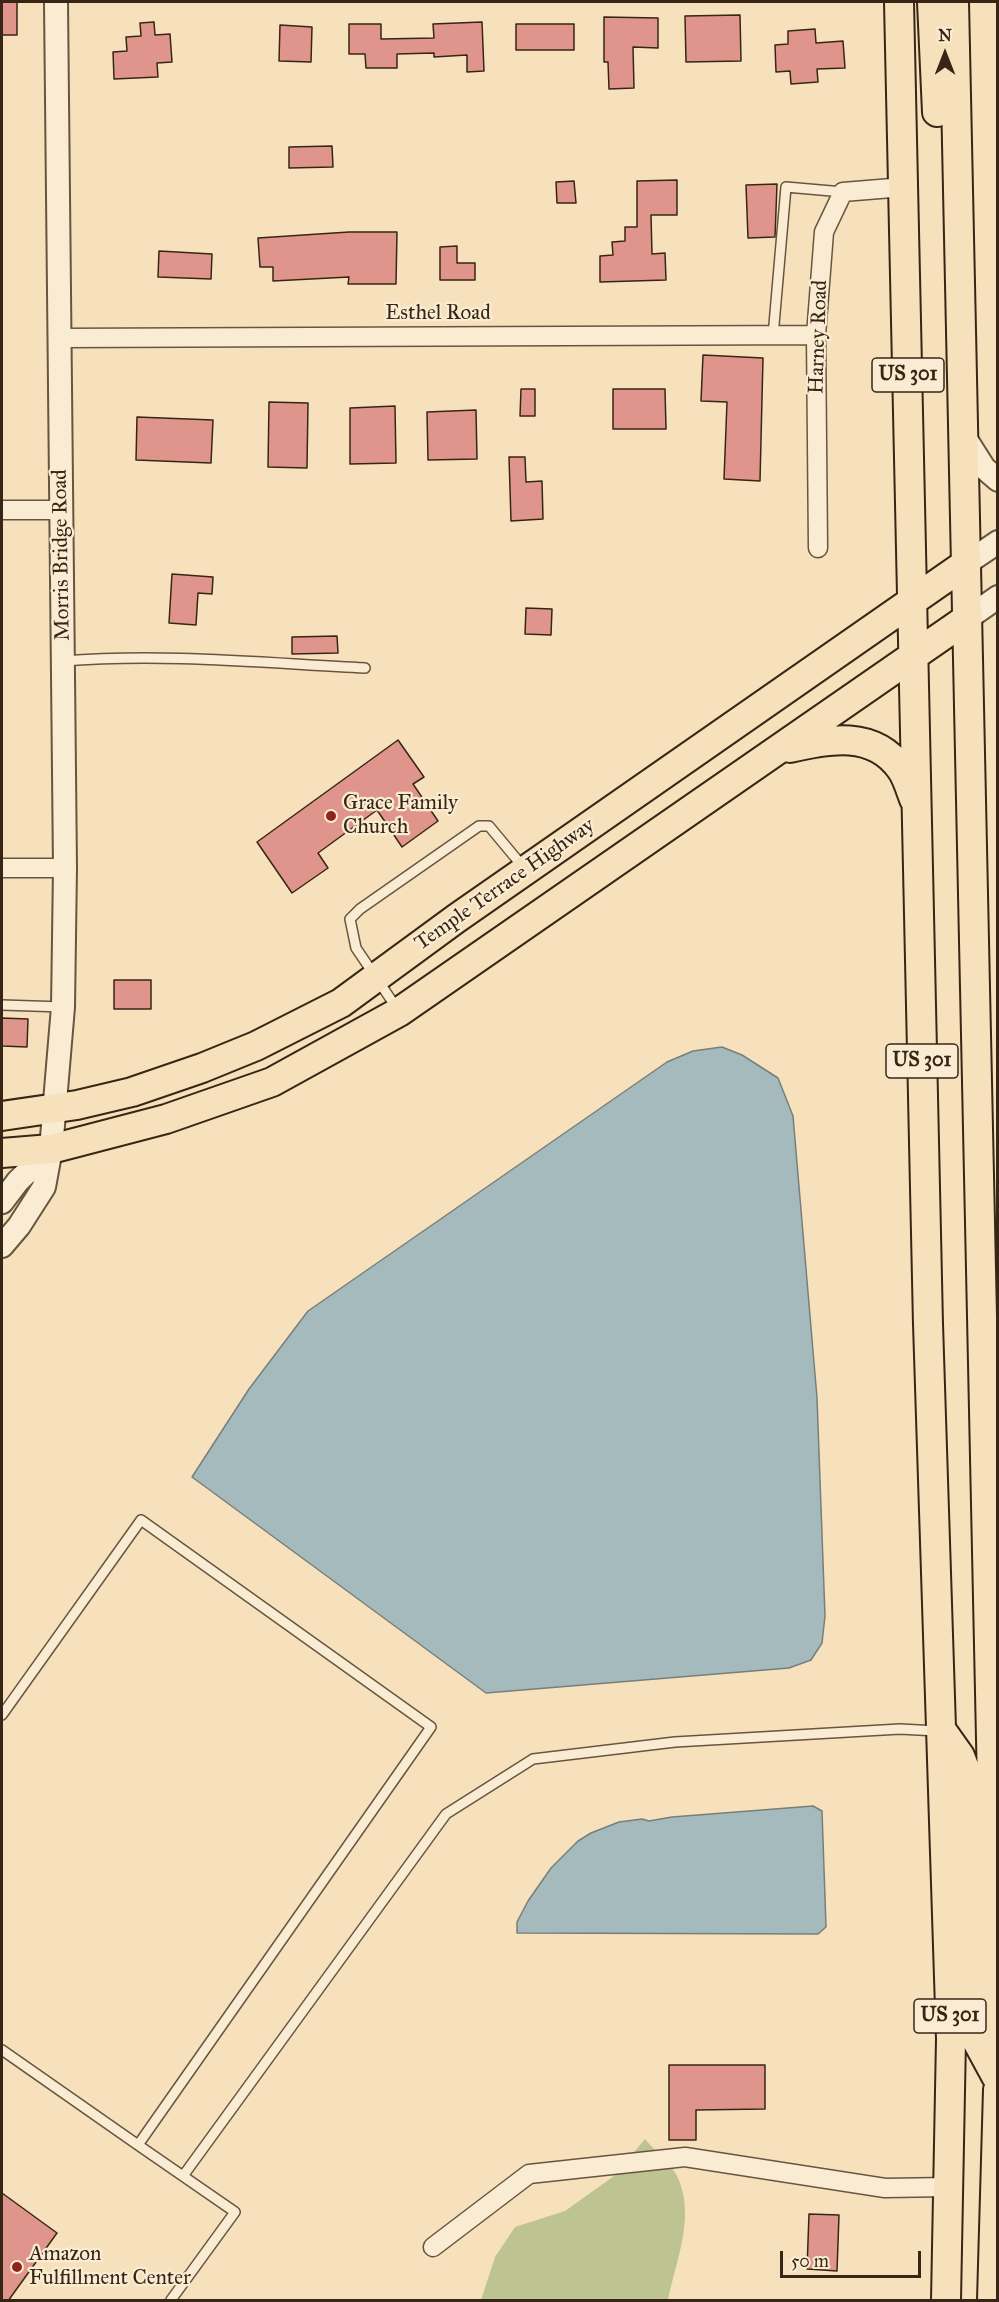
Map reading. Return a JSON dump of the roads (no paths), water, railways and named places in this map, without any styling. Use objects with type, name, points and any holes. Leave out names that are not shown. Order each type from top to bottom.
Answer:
[{"type":"main road","name":"US 301","points":[[899,2],[928,1335],[951,2039],[946,2301]]},
{"type":"main road","points":[[932,2],[941,180],[962,316]]},
{"type":"main road","name":"US 301","points":[[954,2],[998,2067]]},
{"type":"main road","name":"Temple Terrace Highway","points":[[2,1116],[53,1109],[132,1092],[202,1068],[256,1046],[342,1003],[525,870],[967,563]]},
{"type":"main road","name":"Temple Terrace Highway","points":[[2,1153],[51,1149],[166,1119],[272,1082],[399,1012],[914,653],[968,618]]},
{"type":"main road","points":[[773,752],[827,739],[864,742],[883,752],[901,769],[917,804]]},
{"type":"main road","points":[[942,1731],[960,1756],[967,1774],[977,2041],[998,2078]]},
{"type":"main road","points":[[992,2301],[998,2090]]},
{"type":"main road","points":[[948,2255],[954,2301]]},
{"type":"street","name":"Morris Bridge Road","points":[[53,1109],[63,1007],[65,868],[56,2]]},
{"type":"street","points":[[843,192],[904,187]]},
{"type":"street","name":"Harney Road","points":[[818,548],[816,335],[824,232],[843,192]]},
{"type":"street","name":"Esthel Road","points":[[60,339],[816,335]]},
{"type":"street","points":[[965,438],[984,468],[998,480]]},
{"type":"street","points":[[2,510],[62,510]]},
{"type":"street","points":[[967,563],[998,542]]},
{"type":"street","points":[[968,618],[998,597]]},
{"type":"street","points":[[2,868],[65,868]]},
{"type":"street","points":[[2,1246],[20,1226],[44,1188],[51,1149],[53,1109]]},
{"type":"street","points":[[2,1202],[18,1181],[51,1149]]},
{"type":"street","points":[[432,2247],[528,2174],[685,2157],[885,2188],[948,2187]]},
{"type":"lane","points":[[773,336],[786,187],[843,192]]},
{"type":"lane","points":[[63,662],[118,657],[195,657],[365,668]]},
{"type":"lane","points":[[399,1012],[356,948],[350,919],[360,909],[479,826],[489,826],[525,870]]},
{"type":"lane","points":[[2,1005],[63,1007]]},
{"type":"lane","points":[[2,1715],[141,1520],[431,1727],[138,2145]]},
{"type":"lane","points":[[183,2176],[446,1814],[533,1759],[675,1742],[900,1729],[942,1731]]},
{"type":"lane","points":[[2,2050],[235,2212],[171,2301]]},
{"type":"place","name":"Grace Family Church","points":[[331,816]]},
{"type":"place","name":"Amazon Fulfillment Center","points":[[17,2267]]}]
